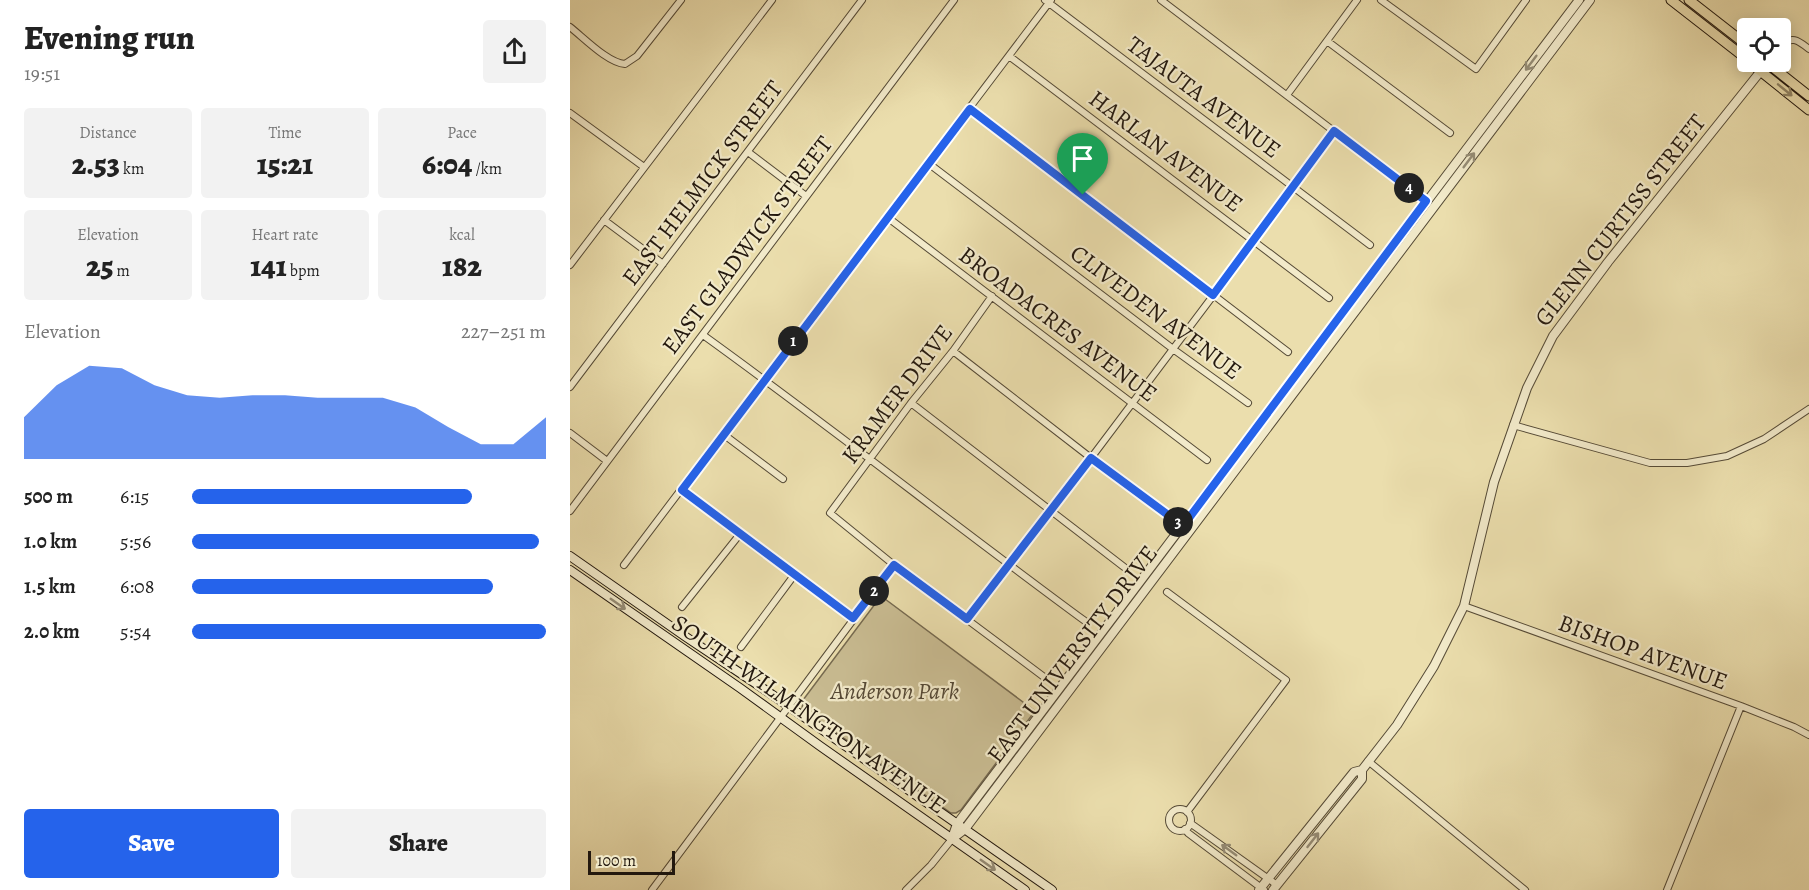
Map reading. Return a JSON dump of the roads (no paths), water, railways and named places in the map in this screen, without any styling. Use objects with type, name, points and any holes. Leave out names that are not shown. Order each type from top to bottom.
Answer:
[{"type":"main road","points":[[1671,0],[1737,52]]},
{"type":"main road","points":[[1689,0],[1737,38]]},
{"type":"main road","points":[[1702,24],[1709,16]]},
{"type":"main road","points":[[1763,72],[1809,110]]},
{"type":"main road","points":[[1780,72],[1809,96]]},
{"type":"main road","name":"SOUTH WILMINGTON AVENUE","points":[[570,556],[1052,890]]},
{"type":"main road","name":"SOUTH WILMINGTON AVENUE","points":[[571,572],[1024,890]]},
{"type":"street","points":[[570,27],[608,57],[626,64],[637,56],[681,0]]},
{"type":"street","points":[[570,265],[772,0]]},
{"type":"street","name":"EAST HELMICK STREET","points":[[570,387],[862,0]]},
{"type":"street","name":"EAST GLADWICK STREET","points":[[570,511],[953,0]]},
{"type":"street","points":[[1161,0],[1434,207]]},
{"type":"street","points":[[1287,94],[1357,0]]},
{"type":"street","points":[[1381,0],[1476,69],[1526,0]]},
{"type":"street","name":"EAST UNIVERSITY DRIVE","points":[[1186,529],[1426,201],[1580,0]]},
{"type":"street","name":"EAST UNIVERSITY DRIVE","points":[[906,890],[931,865],[952,839],[1590,0]]},
{"type":"street","points":[[624,565],[970,109],[1048,1]]},
{"type":"street","name":"TAJAUTA AVENUE","points":[[1048,1],[1370,245]]},
{"type":"street","points":[[1791,39],[1799,41],[1809,49]]},
{"type":"street","points":[[1327,41],[1450,133]]},
{"type":"street","name":"HARLAN AVENUE","points":[[1009,56],[1329,298]]},
{"type":"street","name":"GLENN CURTISS STREET","points":[[1275,888],[1362,779],[1362,770],[1397,725],[1434,666],[1464,606],[1494,482],[1527,388],[1553,336],[1573,307],[1759,72]]},
{"type":"street","points":[[970,109],[1288,352]]},
{"type":"street","points":[[570,113],[644,167]]},
{"type":"street","points":[[967,619],[1255,240],[1334,131]]},
{"type":"street","points":[[748,152],[806,196]]},
{"type":"street","name":"CLIVEDEN AVENUE","points":[[928,163],[1248,403]]},
{"type":"street","name":"BROADACRES AVENUE","points":[[887,217],[1207,460]]},
{"type":"street","points":[[604,220],[663,264]]},
{"type":"street","name":"KRAMER DRIVE","points":[[894,565],[830,513],[992,296]]},
{"type":"street","points":[[704,335],[1085,621]]},
{"type":"street","points":[[953,351],[1186,529]]},
{"type":"street","points":[[911,403],[1124,567]]},
{"type":"street","points":[[1513,425],[1650,463],[1687,463],[1727,456],[1764,439],[1802,416],[1809,409]]},
{"type":"street","points":[[570,433],[607,461]]},
{"type":"street","points":[[723,434],[783,479]]},
{"type":"street","points":[[682,490],[853,618]]},
{"type":"street","points":[[682,607],[740,534]]},
{"type":"street","points":[[571,572],[579,562]]},
{"type":"street","points":[[652,890],[894,565],[1044,677]]},
{"type":"street","points":[[741,647],[795,574]]},
{"type":"street","points":[[1167,592],[1286,680],[1187,812]]},
{"type":"street","name":"BISHOP AVENUE","points":[[1464,606],[1741,706],[1809,735]]},
{"type":"street","points":[[1667,890],[1741,706]]},
{"type":"street","points":[[1368,761],[1526,890]]},
{"type":"street","name":"GLENN CURTISS STREET","points":[[1261,889],[1354,772],[1362,770]]},
{"type":"street","points":[[1179,809],[1187,812],[1190,815],[1190,823],[1181,831],[1173,828],[1170,821],[1172,813],[1179,809]]},
{"type":"street","points":[[1190,823],[1268,879],[1275,888]]},
{"type":"street","points":[[1185,829],[1261,889]]},
{"type":"park label","name":"Anderson Park","points":[[895,691]]}]
